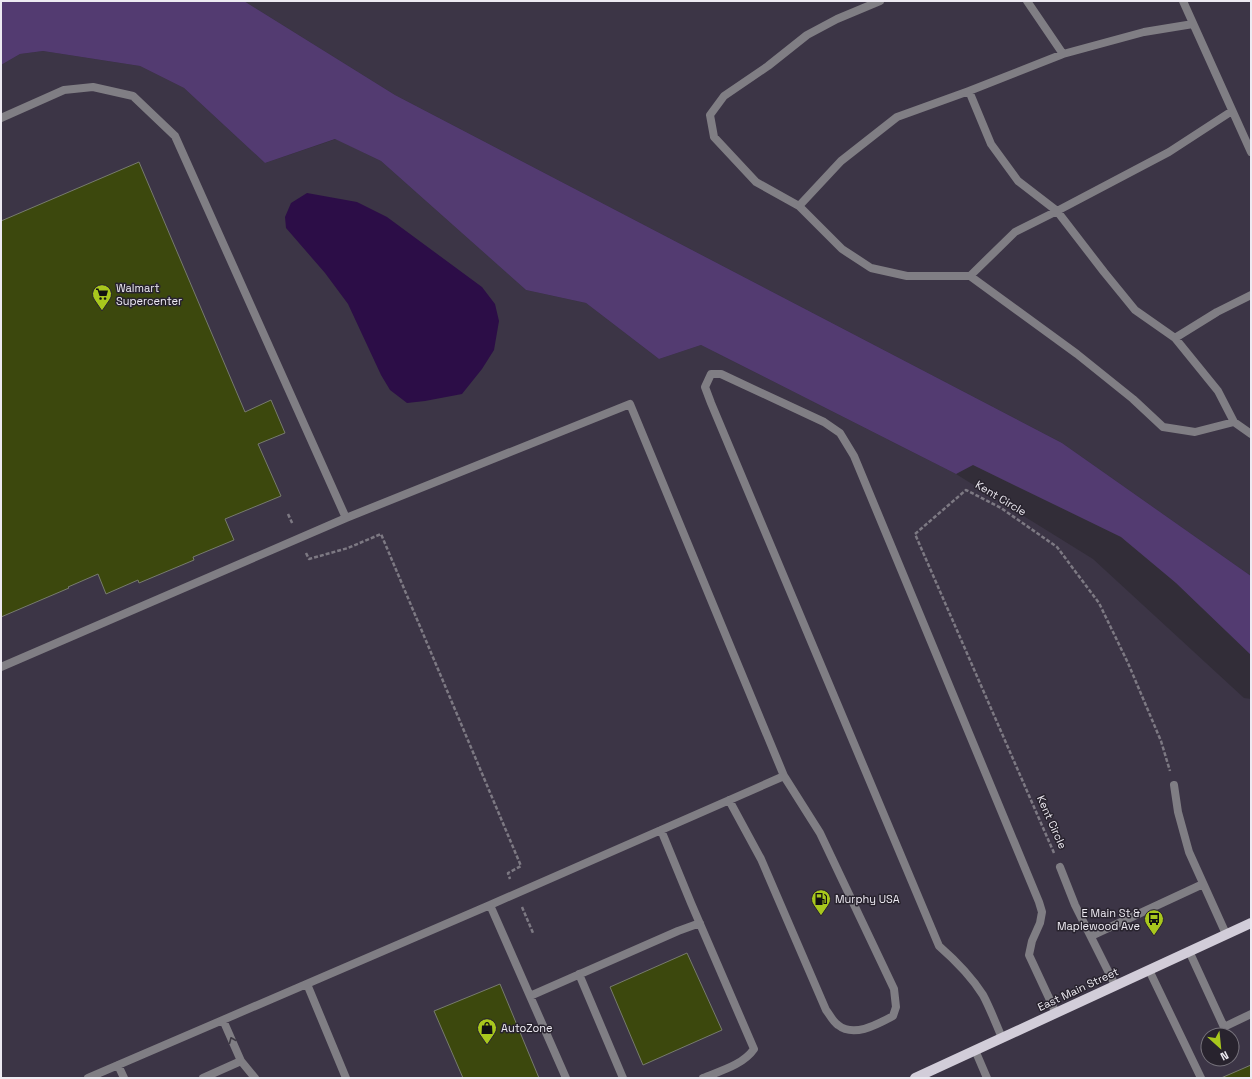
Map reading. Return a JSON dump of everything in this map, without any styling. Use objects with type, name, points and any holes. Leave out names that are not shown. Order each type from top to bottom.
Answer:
[{"type":"main road","name":"East Main Street","points":[[917,1078],[1056,1012],[1251,923]]},
{"type":"lane","points":[[880,1],[837,19],[807,35],[768,66],[724,96],[710,115],[714,137],[756,182],[799,206],[842,249],[872,268],[907,276],[970,276],[1077,354],[1133,399],[1163,427],[1195,432],[1234,422]]},
{"type":"lane","points":[[1027,1],[1063,54]]},
{"type":"lane","points":[[1183,1],[1251,152]]},
{"type":"lane","points":[[799,206],[841,161],[897,117],[969,91],[1063,54],[1144,32],[1193,24]]},
{"type":"lane","points":[[1,118],[64,90],[93,87],[132,96],[175,136],[346,518]]},
{"type":"lane","points":[[969,91],[991,144],[1018,181],[1057,211],[1135,310],[1174,338],[1218,391],[1234,422],[1251,434]]},
{"type":"lane","points":[[970,276],[1015,232],[1169,152],[1232,111]]},
{"type":"lane","points":[[1174,338],[1217,312],[1251,294]]},
{"type":"lane","points":[[1002,1038],[983,995],[971,978],[938,946],[711,403],[705,387],[711,374],[721,374],[824,422],[840,433],[854,456],[1040,902],[1042,912],[1040,923],[1032,940],[1030,955],[1056,1012]]},
{"type":"lane","points":[[1,667],[346,518],[630,404],[784,776],[820,833],[894,989],[896,1007],[893,1016],[878,1024],[849,1031],[838,1025],[826,1010],[761,859],[729,800]]},
{"type":"lane","points":[[88,1078],[490,905],[784,776]]},
{"type":"lane","points":[[1174,785],[1178,812],[1189,852],[1226,934]]},
{"type":"lane","points":[[661,830],[754,1049],[749,1056],[726,1069],[703,1078]]},
{"type":"lane","points":[[1060,867],[1075,905],[1115,985]]},
{"type":"lane","points":[[1090,936],[1203,884]]},
{"type":"lane","points":[[490,905],[566,1078]]},
{"type":"lane","points":[[530,996],[678,931],[700,923]]},
{"type":"lane","points":[[1189,952],[1224,1027],[1251,1014]]},
{"type":"lane","points":[[1149,970],[1201,1078]]},
{"type":"lane","points":[[579,974],[623,1078]]},
{"type":"lane","points":[[307,984],[346,1078]]},
{"type":"lane","points":[[223,1020],[241,1061],[255,1078]]},
{"type":"lane","points":[[975,1050],[987,1078]]},
{"type":"lane","points":[[203,1078],[241,1061]]},
{"type":"lane","points":[[118,1065],[124,1078]]},
{"type":"path","name":"Kent Circle","points":[[1060,867],[915,534],[966,490],[1001,508],[1057,547],[1099,603],[1128,663],[1161,741],[1174,785]]},
{"type":"path","points":[[288,514],[309,559],[348,548],[381,534],[521,866],[508,873],[533,933]]},
{"type":"shaded area","points":[[1,1],[244,1],[395,95],[1062,443],[1251,576],[1251,655],[1176,583],[1121,537],[973,465],[956,474],[701,345],[659,359],[586,303],[526,290],[381,161],[335,139],[265,163],[184,88],[140,66],[43,51],[20,54],[1,65]]},
{"type":"shaded area","points":[[244,1],[1251,1],[1251,576],[1062,443],[395,95]]},
{"type":"shaded area","points":[[43,51],[140,66],[184,88],[265,163],[336,139],[381,161],[526,290],[586,303],[659,359],[701,345],[956,474],[1093,559],[1244,698],[1251,699],[1251,1078],[1,1078],[1,65],[20,54]]},
{"type":"shaded area","points":[[307,193],[357,202],[387,217],[482,287],[495,304],[499,321],[494,350],[482,369],[462,394],[407,403],[390,390],[381,375],[348,304],[325,273],[286,228],[285,217],[291,203]]},
{"type":"building","name":"Walmart Supercenter","points":[[139,162],[245,412],[271,400],[285,433],[258,444],[281,496],[225,519],[234,540],[193,557],[194,560],[139,583],[138,580],[106,594],[98,574],[1,617],[1,221]]},
{"type":"building","points":[[687,953],[722,1030],[643,1065],[610,987]]},
{"type":"building","name":"AutoZone","points":[[500,984],[539,1078],[463,1078],[434,1011]]},
{"type":"building","points":[[1251,1065],[1251,1078],[1221,1078]]},
{"type":"place","name":"Walmart Supercenter","points":[[102,311]]},
{"type":"place","name":"Murphy USA","points":[[821,916]]},
{"type":"place","name":"E Main St & Maplewood Ave","points":[[1154,936]]},
{"type":"place","name":"AutoZone","points":[[487,1045]]}]
